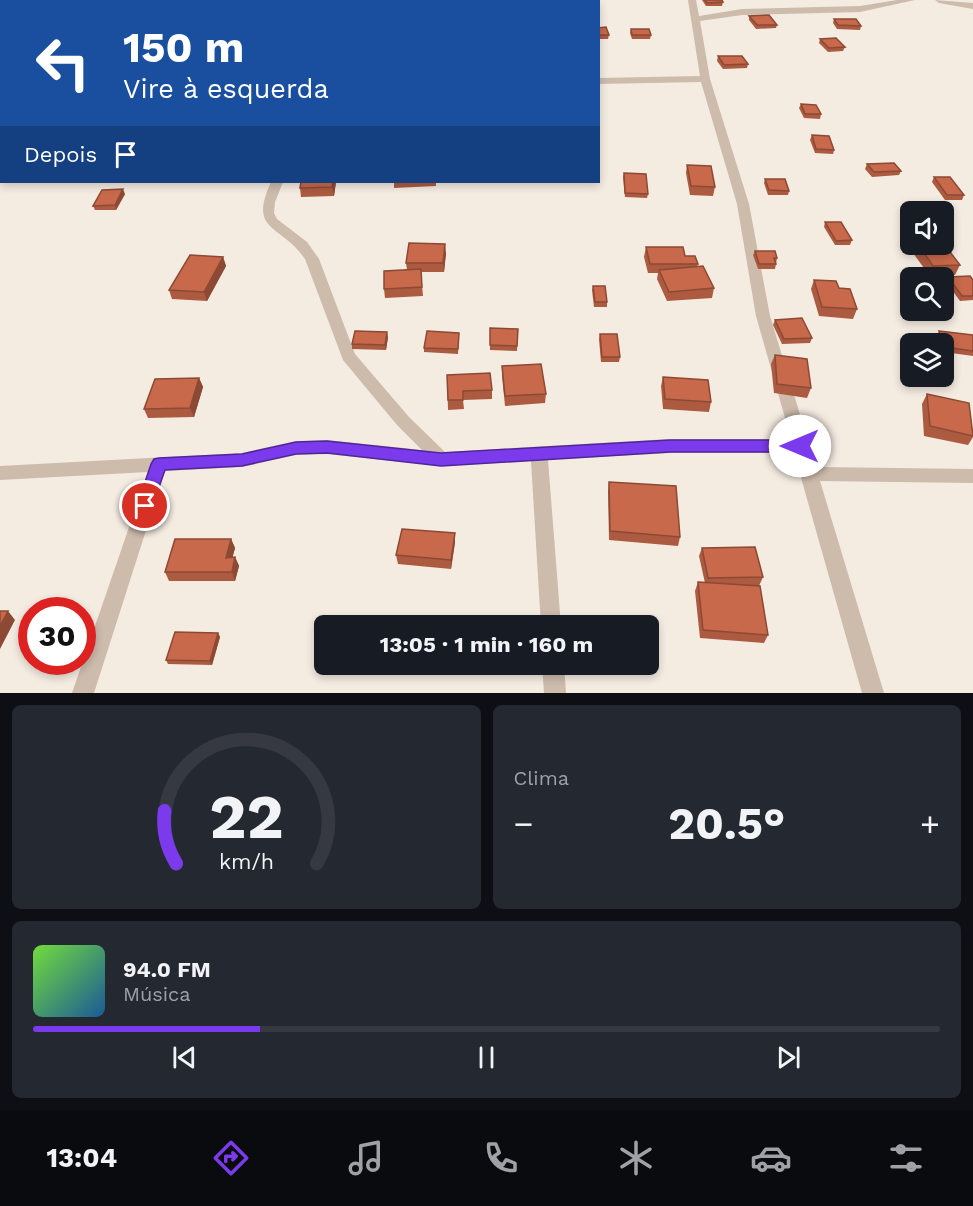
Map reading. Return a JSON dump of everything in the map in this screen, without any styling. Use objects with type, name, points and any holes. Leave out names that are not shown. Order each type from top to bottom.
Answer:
[{"type":"street","points":[[692,0],[705,79],[743,204],[763,316],[873,693]]},
{"type":"street","points":[[695,19],[742,12],[860,9],[911,0]]},
{"type":"street","points":[[939,0],[973,6]]},
{"type":"street","points":[[600,81],[705,79]]},
{"type":"street","points":[[277,183],[269,202],[268,213],[272,221],[302,245],[312,259],[348,356],[403,421],[441,459]]},
{"type":"street","points":[[0,473],[242,460],[296,448],[327,447],[441,459],[670,446],[800,446]]},
{"type":"street","points":[[539,453],[550,615]]},
{"type":"street","points":[[84,693],[159,464]]},
{"type":"street","points":[[809,474],[973,476]]},
{"type":"street","points":[[554,675],[555,693]]},
{"type":"building","points":[[705,0],[722,0],[723,2],[707,3]]},
{"type":"building","points":[[769,15],[777,25],[757,25],[749,16]]},
{"type":"building","points":[[834,19],[856,19],[861,26],[838,25]]},
{"type":"building","points":[[606,27],[609,35],[600,35],[600,28]]},
{"type":"building","points":[[631,29],[649,29],[651,35],[632,35]]},
{"type":"building","points":[[836,38],[845,47],[829,48],[820,39]]},
{"type":"building","points":[[718,56],[742,56],[748,64],[724,65]]},
{"type":"building","points":[[801,104],[816,105],[821,114],[805,114]]},
{"type":"building","points":[[812,135],[829,136],[834,150],[816,149]]},
{"type":"building","points":[[894,163],[901,171],[874,172],[867,164]]},
{"type":"building","points":[[687,165],[711,166],[715,187],[691,186]]},
{"type":"building","points":[[624,173],[646,174],[648,194],[625,193]]},
{"type":"building","points":[[934,177],[950,177],[964,195],[947,195]]},
{"type":"building","points":[[765,179],[785,179],[789,191],[769,190]]},
{"type":"building","points":[[301,183],[333,183],[332,187],[300,188]]},
{"type":"building","points":[[123,189],[115,205],[93,206],[102,190]]},
{"type":"building","points":[[825,222],[841,222],[852,240],[836,241]]},
{"type":"building","points":[[409,243],[445,244],[443,263],[406,263]]},
{"type":"building","points":[[646,247],[683,247],[685,256],[695,256],[698,264],[650,264]]},
{"type":"building","points":[[755,251],[775,251],[776,264],[759,264]]},
{"type":"building","points":[[190,255],[223,257],[204,292],[169,290]]},
{"type":"building","points":[[926,255],[952,255],[960,265],[933,266]]},
{"type":"building","points":[[703,266],[714,288],[669,292],[659,270]]},
{"type":"building","points":[[421,269],[422,287],[384,289],[384,271]]},
{"type":"building","points":[[970,276],[973,280],[973,296],[962,296],[954,285],[954,277]]},
{"type":"building","points":[[814,280],[836,281],[839,288],[850,289],[857,309],[822,307]]},
{"type":"building","points":[[593,286],[605,286],[607,302],[595,302]]},
{"type":"building","points":[[802,318],[812,338],[784,339],[775,320]]},
{"type":"building","points":[[490,328],[518,329],[517,346],[490,345]]},
{"type":"building","points":[[355,331],[387,332],[385,345],[352,344]]},
{"type":"building","points":[[427,331],[459,333],[458,349],[424,348]]},
{"type":"building","points":[[939,331],[973,335],[973,351],[954,348],[954,333],[940,333]]},
{"type":"building","points":[[600,334],[617,334],[620,357],[602,357]]},
{"type":"building","points":[[775,355],[807,359],[811,388],[777,384]]},
{"type":"building","points":[[541,364],[546,394],[505,396],[502,366]]},
{"type":"building","points":[[490,373],[492,390],[463,391],[463,400],[448,400],[447,375]]},
{"type":"building","points":[[663,377],[708,380],[711,402],[665,399]]},
{"type":"building","points":[[199,378],[190,408],[144,409],[155,379]]},
{"type":"building","points":[[927,394],[969,403],[973,436],[930,426]]},
{"type":"building","points":[[609,482],[676,486],[680,537],[610,531]]},
{"type":"building","points":[[402,529],[455,533],[451,560],[396,555]]},
{"type":"building","points":[[175,539],[231,539],[226,558],[235,557],[232,572],[165,572]]},
{"type":"building","points":[[755,547],[763,577],[708,578],[702,548]]},
{"type":"building","points":[[698,582],[760,586],[768,635],[703,630]]},
{"type":"building","points":[[0,611],[8,611],[0,626]]},
{"type":"building","points":[[175,632],[218,633],[210,661],[166,660]]},
{"type":"route","points":[[145,506],[159,464],[242,460],[296,448],[327,447],[441,459],[670,446],[800,446]]}]
